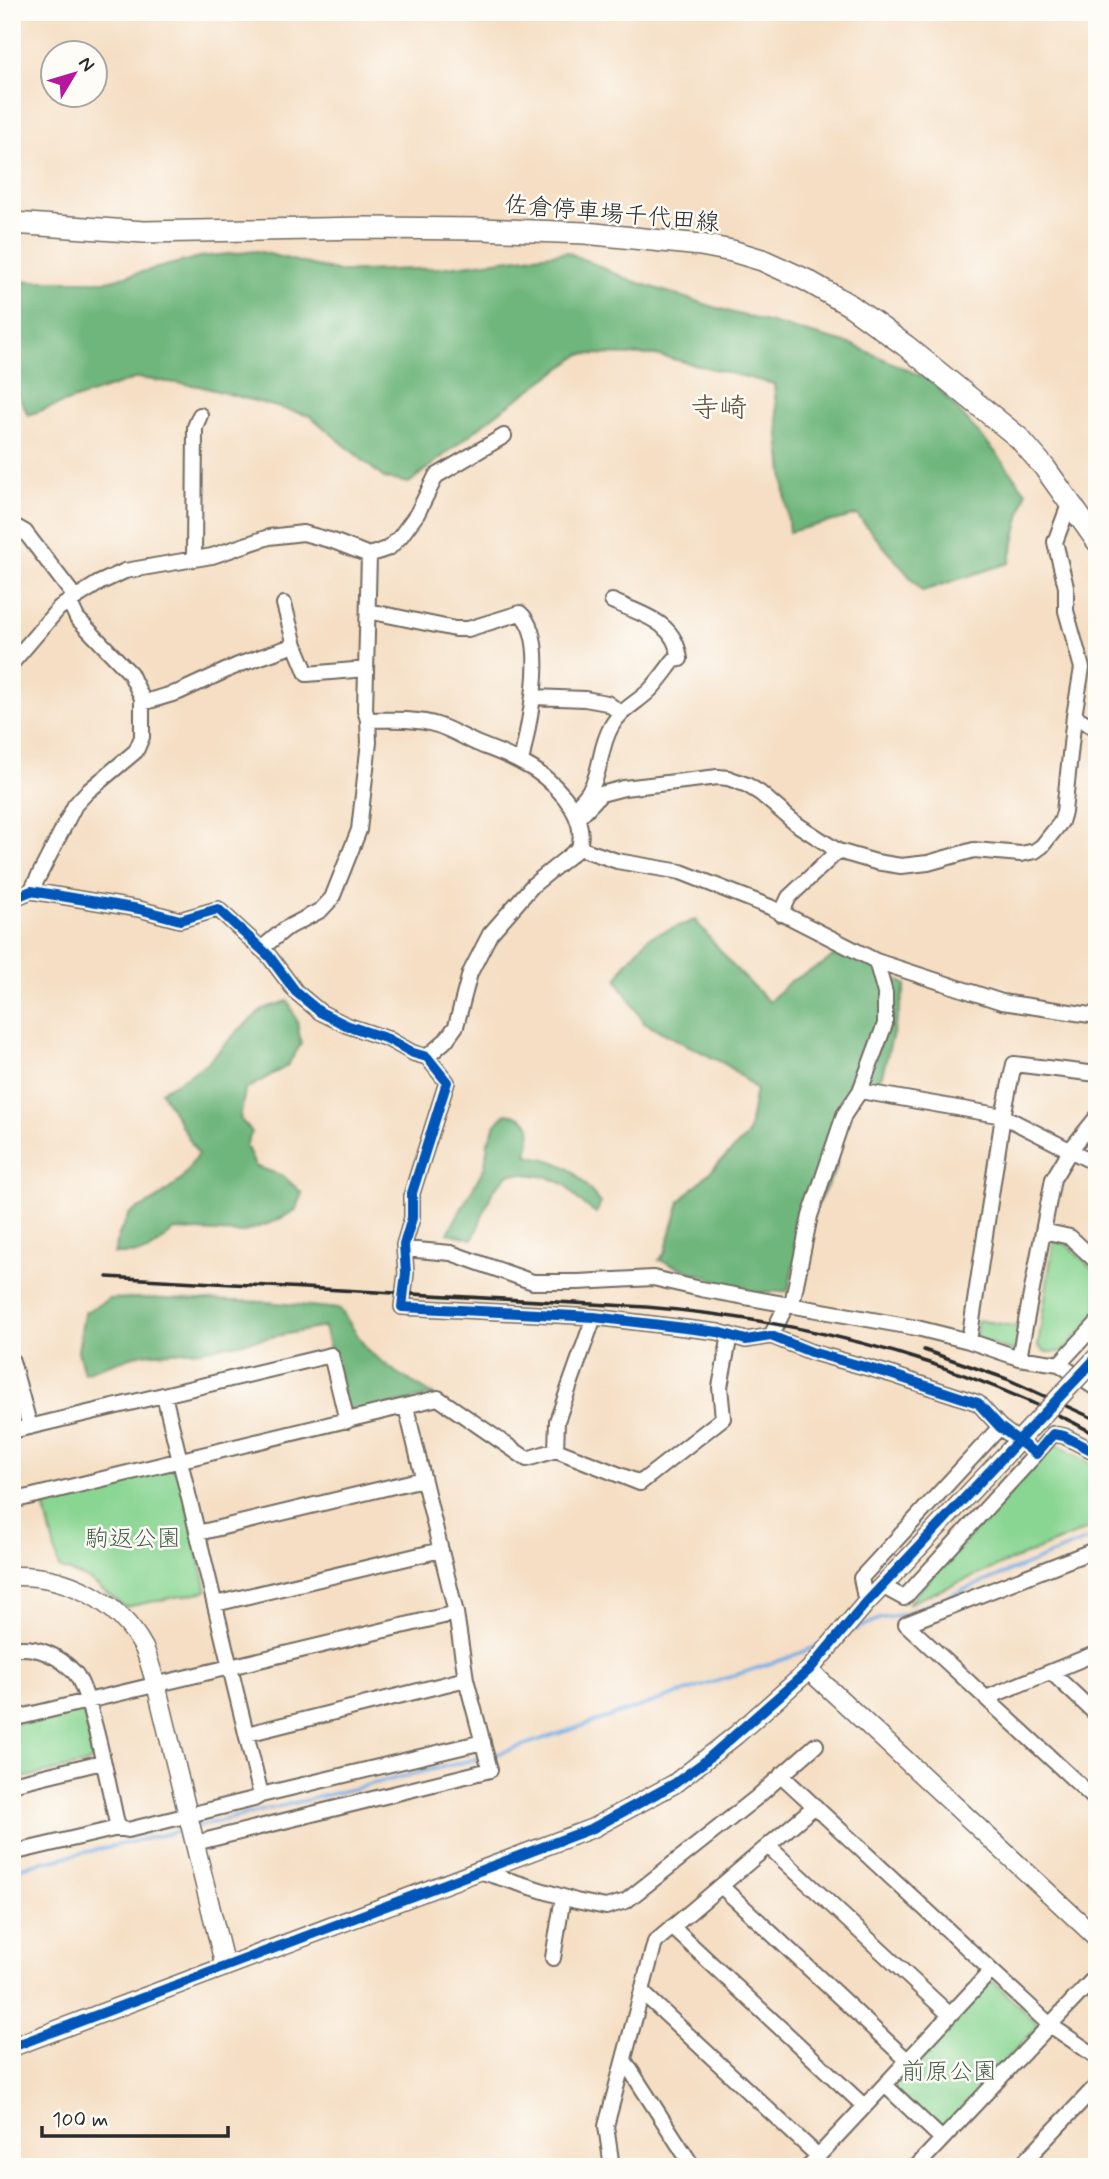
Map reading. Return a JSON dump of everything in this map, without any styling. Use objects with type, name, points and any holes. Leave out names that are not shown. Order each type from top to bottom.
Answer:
[{"type":"main road","name":"佐倉停車場千代田線","points":[[12,223],[144,232],[367,228],[585,233],[701,245],[732,251],[762,260],[806,280],[851,306],[906,346],[1018,438],[1045,468],[1097,541]]},
{"type":"street","points":[[194,559],[195,426],[200,415]]},
{"type":"street","points":[[12,655],[30,640],[59,608],[112,575],[212,556],[269,537],[303,533],[369,555],[389,548],[417,514],[436,476],[504,436]]},
{"type":"street","points":[[575,814],[601,794],[624,788],[718,777],[728,778],[754,789],[801,828],[838,850],[876,862],[901,866],[929,863],[974,850],[1021,854],[1035,851],[1061,822],[1064,812],[1082,668],[1066,611],[1066,587],[1055,542],[1070,502]]},
{"type":"street","points":[[18,528],[25,532],[72,599],[77,618],[130,673],[142,698],[142,737],[136,751],[75,805],[31,891]]},
{"type":"street","points":[[261,949],[285,929],[321,910],[332,898],[359,830],[369,742],[365,710],[369,555]]},
{"type":"street","points":[[575,814],[596,783],[610,728],[621,713],[650,690],[674,660],[680,659],[678,644],[664,625],[612,601]]},
{"type":"street","points":[[284,604],[295,645],[307,674],[366,669]]},
{"type":"street","points":[[368,611],[455,629],[468,629],[520,613],[528,623],[537,664],[521,762]]},
{"type":"street","points":[[12,663],[24,652],[30,640]]},
{"type":"street","points":[[142,703],[179,692],[238,665],[295,645]]},
{"type":"street","points":[[533,697],[585,699],[607,703],[621,713]]},
{"type":"street","points":[[1074,716],[1097,729]]},
{"type":"street","points":[[368,720],[437,724],[521,762],[542,775],[575,814],[581,840],[579,848],[533,885],[490,934],[470,974],[456,1026],[446,1040],[427,1057]]},
{"type":"street","points":[[579,848],[617,861],[681,872],[781,914],[876,961],[1002,1002],[1097,1016]]},
{"type":"street","points":[[781,914],[789,897],[838,850]]},
{"type":"street","points":[[12,899],[31,891],[139,909],[180,920],[218,909],[261,949],[296,992],[320,1012],[346,1025],[388,1039],[412,1053],[427,1057],[447,1082],[412,1193],[412,1218],[405,1249],[406,1273],[402,1307],[594,1317],[730,1335],[746,1340],[771,1336],[811,1352],[978,1403],[1000,1427],[1036,1454]]},
{"type":"street","points":[[771,1336],[793,1298],[810,1216],[844,1115],[860,1091],[884,1024],[885,993],[876,961]]},
{"type":"street","points":[[968,1341],[1003,1116],[1014,1063],[1097,1074]]},
{"type":"street","points":[[860,1091],[1003,1116],[1097,1164]]},
{"type":"street","points":[[1019,1359],[1053,1179],[1070,1149],[1097,1117]]},
{"type":"street","points":[[1043,1231],[1070,1237],[1097,1262]]},
{"type":"street","points":[[405,1249],[451,1253],[533,1282],[653,1278],[917,1328],[968,1341],[1019,1359],[1059,1364],[1097,1389]]},
{"type":"street","points":[[556,1450],[557,1421],[594,1317]]},
{"type":"street","points":[[1059,1364],[1097,1322]]},
{"type":"street","points":[[12,1501],[438,1398],[527,1459],[556,1450],[640,1483],[723,1418],[720,1387],[730,1335]]},
{"type":"street","points":[[12,1431],[331,1355],[347,1421]]},
{"type":"street","points":[[12,2047],[593,1828],[674,1784],[703,1763],[809,1670],[866,1603],[1097,1357]]},
{"type":"street","points":[[12,1361],[30,1427]]},
{"type":"street","points":[[164,1395],[261,1795]]},
{"type":"street","points":[[195,1843],[490,1770],[466,1679],[456,1613],[406,1407]]},
{"type":"street","points":[[866,1603],[861,1578],[1000,1427]]},
{"type":"street","points":[[882,1586],[904,1598],[1053,1434],[1064,1436],[1097,1453]]},
{"type":"street","points":[[198,1533],[423,1479]]},
{"type":"street","points":[[1097,1549],[906,1624],[1097,1801]]},
{"type":"street","points":[[215,1604],[440,1550]]},
{"type":"street","points":[[12,1576],[42,1577],[93,1595],[130,1626],[145,1650],[156,1684],[225,1967]]},
{"type":"street","points":[[12,1718],[456,1613]]},
{"type":"street","points":[[12,1649],[37,1649],[54,1656],[76,1674],[87,1701],[118,1828]]},
{"type":"street","points":[[986,1698],[1097,1653]]},
{"type":"street","points":[[809,1670],[1097,1938]]},
{"type":"street","points":[[1051,1672],[1097,1715]]},
{"type":"street","points":[[247,1734],[466,1679]]},
{"type":"street","points":[[12,1853],[118,1828],[128,1830],[483,1742]]},
{"type":"street","points":[[479,1871],[563,1897],[606,1907],[626,1901],[756,1798],[817,1745]]},
{"type":"street","points":[[12,1784],[102,1762]]},
{"type":"street","points":[[781,1775],[1050,2025],[1097,2057]]},
{"type":"street","points":[[612,2167],[606,2126],[655,1942],[815,1806]]},
{"type":"street","points":[[768,1846],[950,2015]]},
{"type":"street","points":[[720,1886],[907,2060]]},
{"type":"street","points":[[553,1958],[563,1897]]},
{"type":"street","points":[[672,1927],[864,2106]]},
{"type":"street","points":[[642,1992],[813,2162],[991,1971]]},
{"type":"street","points":[[916,2167],[1097,1975]]},
{"type":"street","points":[[624,2060],[693,2167]]},
{"type":"street","points":[[884,2085],[942,2139]]},
{"type":"street","points":[[1018,2167],[1097,2085]]},
{"type":"green space","points":[[257,251],[339,272],[439,268],[567,252],[630,280],[730,312],[853,345],[932,381],[996,453],[1026,492],[1009,563],[922,591],[857,515],[789,532],[774,384],[656,355],[581,354],[496,414],[409,483],[384,478],[310,416],[199,386],[137,378],[28,415],[12,381],[12,288],[26,281],[107,281],[200,257]]},
{"type":"green space","points":[[695,920],[732,965],[769,1002],[789,982],[823,964],[848,945],[906,985],[882,1075],[840,1114],[836,1169],[809,1220],[788,1291],[752,1293],[659,1260],[665,1253],[680,1201],[748,1135],[756,1089],[727,1065],[644,1023],[617,980],[624,966],[649,937]]},
{"type":"green space","points":[[288,1001],[297,1021],[301,1044],[287,1066],[245,1090],[240,1119],[252,1132],[246,1145],[255,1166],[283,1176],[302,1193],[295,1211],[241,1233],[174,1230],[147,1251],[114,1254],[119,1234],[130,1213],[154,1201],[181,1180],[198,1154],[161,1091],[208,1062],[263,1009]]},
{"type":"green space","points":[[506,1113],[523,1118],[530,1126],[527,1155],[554,1161],[570,1170],[601,1203],[596,1213],[579,1201],[566,1185],[548,1177],[509,1174],[493,1190],[473,1239],[448,1233],[485,1166],[488,1142],[495,1125]]},
{"type":"green space","points":[[1055,1241],[1066,1244],[1097,1273],[1097,1314],[1062,1352],[1046,1352],[1038,1346]]},
{"type":"green space","points":[[109,1299],[265,1302],[340,1309],[368,1351],[397,1373],[434,1395],[347,1415],[324,1327],[202,1350],[140,1354],[84,1373],[78,1351],[84,1313]]},
{"type":"green space","points":[[977,1320],[1020,1327],[1017,1348],[1013,1351],[976,1339]]},
{"type":"green space","points":[[1056,1444],[1097,1467],[1097,1525],[907,1604]]},
{"type":"green space","name":"駒返公園","points":[[172,1468],[179,1473],[207,1591],[125,1607],[88,1579],[59,1568],[43,1499]]},
{"type":"green space","points":[[76,1709],[84,1713],[93,1756],[89,1763],[22,1778],[12,1724]]},
{"type":"green space","name":"前原公園","points":[[989,1982],[994,1982],[1036,2022],[1037,2027],[943,2128],[937,2129],[894,2090],[896,2077]]},
{"type":"waterway","points":[[852,1631],[879,1619],[904,1614],[1097,1536]]},
{"type":"waterway","points":[[491,1756],[822,1644]]},
{"type":"waterway","points":[[195,1827],[484,1757]]},
{"type":"waterway","points":[[12,1869],[184,1830]]},
{"type":"railway","points":[[107,1277],[646,1307],[763,1322],[878,1347],[934,1365],[1044,1408],[1097,1435]]},
{"type":"railway","points":[[924,1350],[1007,1379],[1097,1420]]},
{"type":"cycle path","points":[[12,899],[31,891],[139,909],[180,920],[218,909],[269,956],[296,992],[320,1012],[427,1057],[447,1082],[412,1193],[412,1218],[404,1245],[406,1273],[402,1307],[594,1317],[718,1332],[746,1340],[771,1336],[811,1352],[978,1403],[1000,1427],[1036,1454],[1053,1434],[1064,1436],[1097,1453]]},
{"type":"cycle path","points":[[12,2047],[593,1828],[674,1784],[703,1763],[809,1670],[866,1603],[1097,1357]]},
{"type":"district","name":"寺崎","points":[[719,407]]}]
